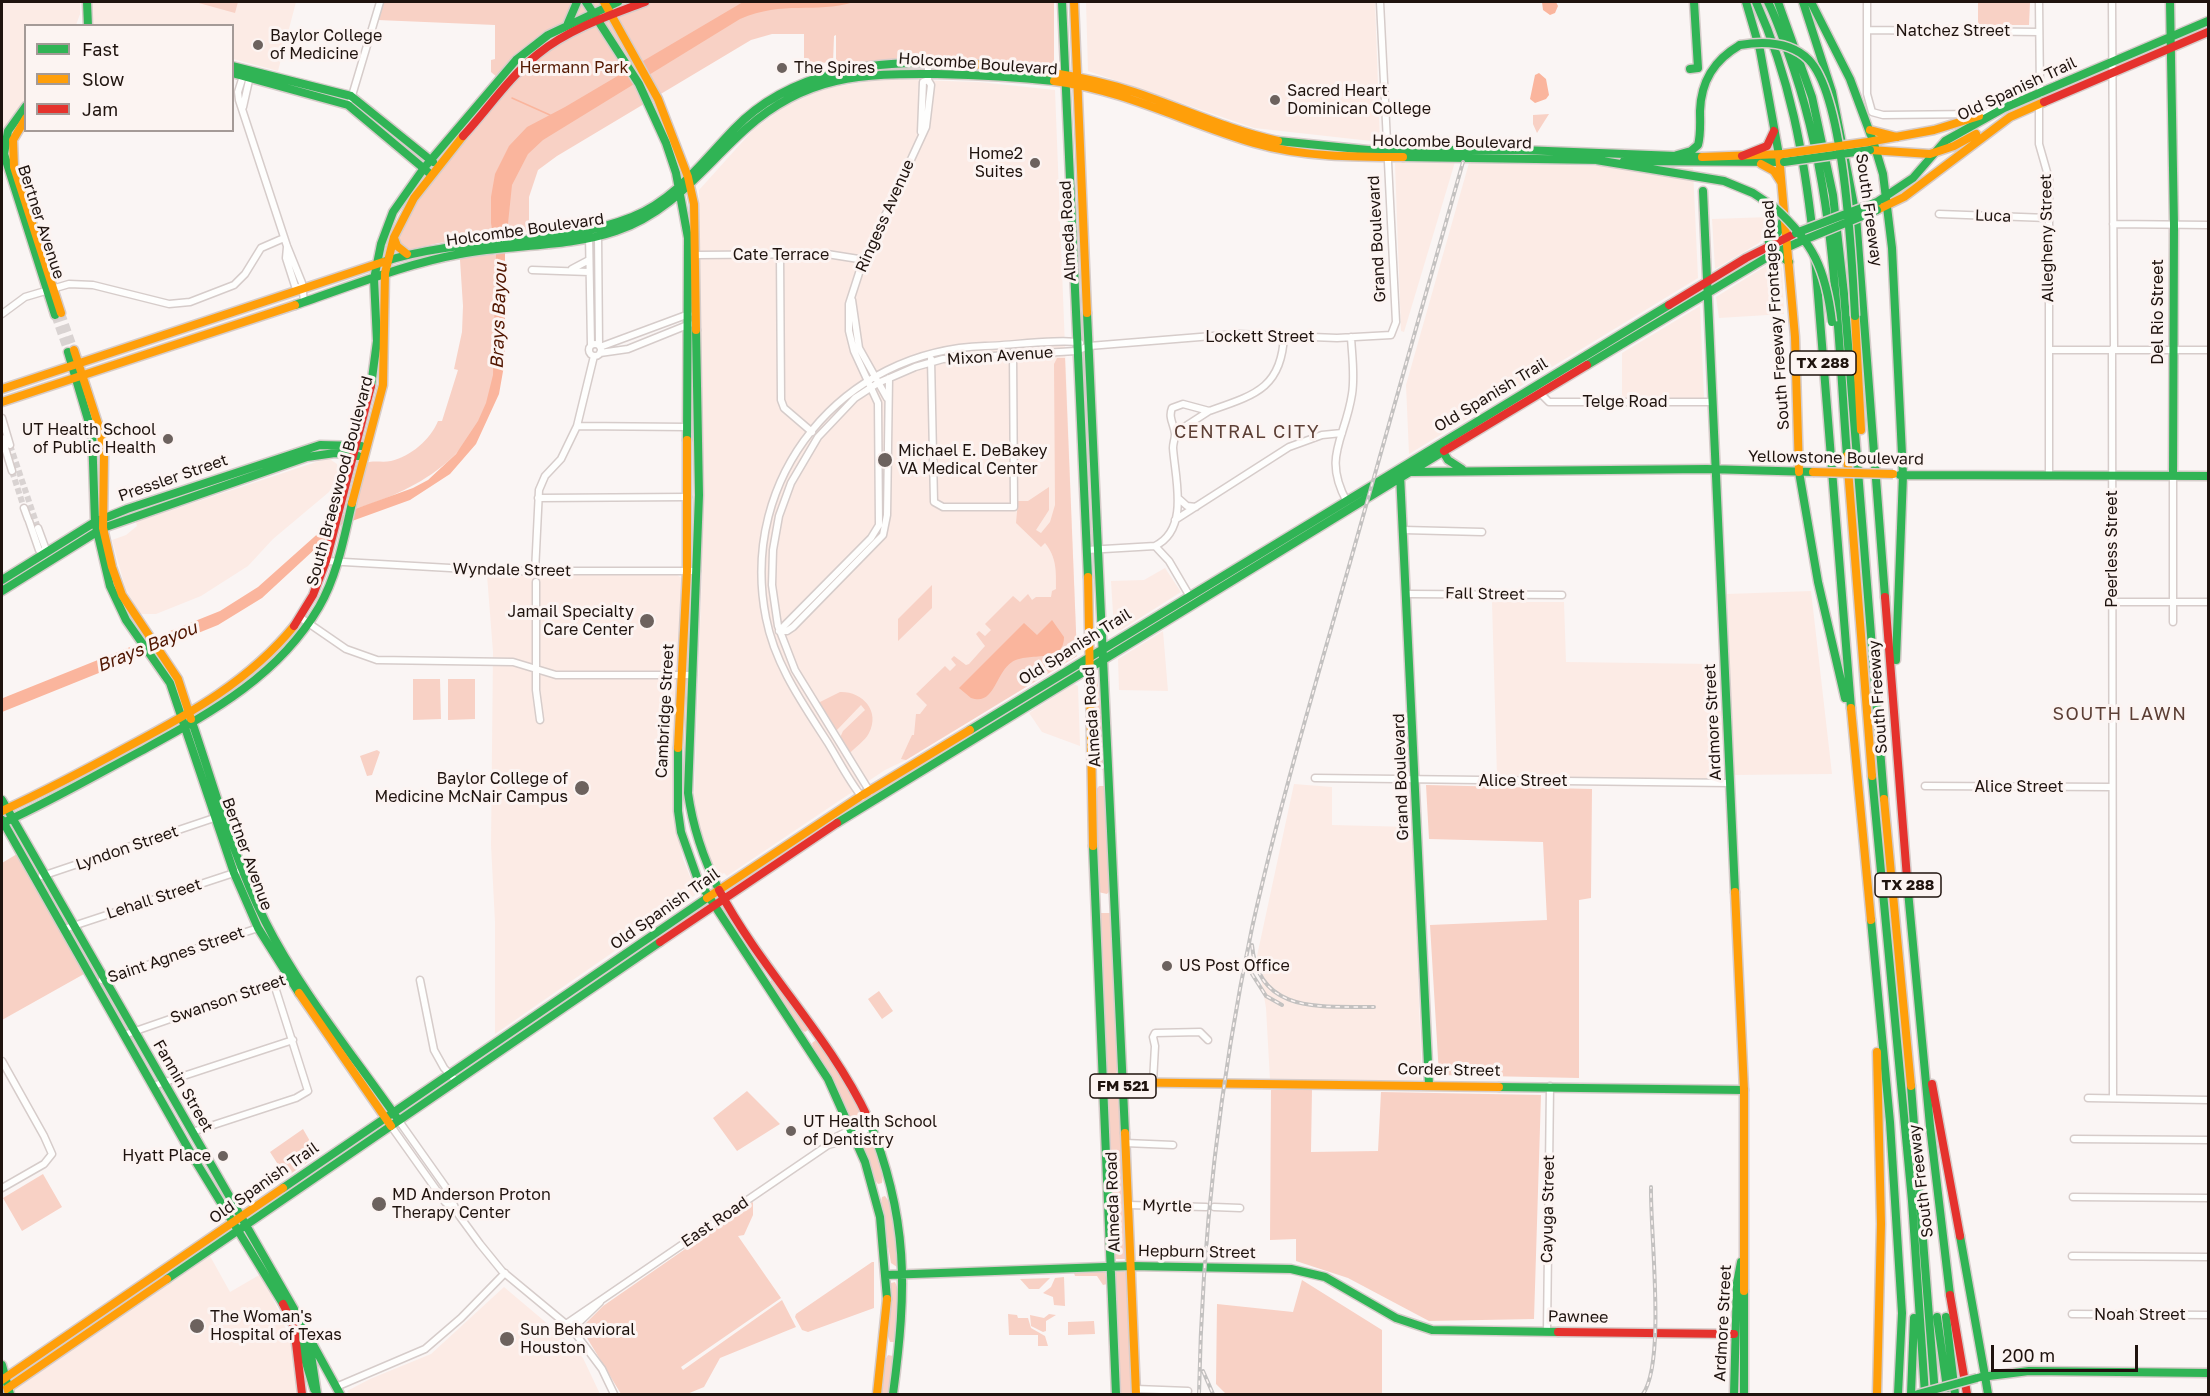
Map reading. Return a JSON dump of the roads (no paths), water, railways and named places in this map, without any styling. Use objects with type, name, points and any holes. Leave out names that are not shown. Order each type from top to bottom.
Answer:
[{"type":"main road","points":[[87,2],[88,24]]},
{"type":"main road","points":[[566,25],[573,16],[577,2]]},
{"type":"main road","name":"Cambridge Street","points":[[586,2],[621,44],[671,129],[690,183],[696,255],[693,316],[687,326],[687,571],[677,776],[678,811],[693,866],[710,901],[828,1078],[854,1133],[874,1192],[883,1235],[886,1275],[883,1347],[877,1395]]},
{"type":"main road","name":"South Braeswood Boulevard","points":[[2,822],[13,819],[81,784],[189,720],[237,685],[278,646],[301,618],[318,588],[354,455],[376,357],[374,279],[376,264],[393,212],[430,160],[528,48],[605,4],[618,2]]},
{"type":"main road","name":"South Braeswood Boulevard","points":[[3,806],[76,775],[243,693],[266,675],[310,624],[328,592],[338,563],[367,448],[387,356],[385,276],[394,237],[410,202],[504,89],[545,48],[612,15],[645,2]]},
{"type":"main road","name":"Almeda Road","points":[[1062,2],[1076,351],[1087,550],[1102,1082],[1116,1395]]},
{"type":"main road","name":"Almeda Road","points":[[1074,2],[1102,659],[1111,777],[1136,1392]]},
{"type":"main road","points":[[1690,69],[1698,68],[1694,2]]},
{"type":"main road","name":"South Freeway Frontage Road","points":[[1746,2],[1760,50],[1781,158],[1781,182],[1795,337],[1799,472],[1818,582],[1853,733]]},
{"type":"main road","name":"South Freeway","points":[[1756,2],[1790,90],[1808,188],[1853,733],[1890,1122],[1902,1313],[1898,1395]]},
{"type":"main road","points":[[1768,2],[1777,19],[1811,122],[1824,184],[1833,264],[1858,620]]},
{"type":"main road","points":[[1778,2],[1820,120],[1833,185],[1843,262],[1868,619],[1928,1273],[1935,1395]]},
{"type":"main road","name":"South Freeway","points":[[1803,2],[1817,38],[1833,93],[1851,172],[1858,226],[1895,729],[1922,1040],[1953,1324],[1967,1395]]},
{"type":"main road","points":[[1811,2],[1850,79],[1870,130],[1887,202],[1903,475],[1895,729]]},
{"type":"main road","name":"Del Rio Street","points":[[2170,2],[2174,225],[2173,476]]},
{"type":"main road","name":"Cambridge Street","points":[[605,4],[612,15],[621,44]]},
{"type":"main road","name":"Old Spanish Trail","points":[[1887,202],[1913,178],[1950,137],[2004,108],[2208,21]]},
{"type":"main road","name":"Old Spanish Trail","points":[[788,848],[870,802],[1090,666],[1787,246],[1797,237],[1887,202],[2010,117],[2208,32]]},
{"type":"main road","points":[[1677,154],[1692,151],[1699,142],[1700,101],[1707,73],[1724,53],[1740,45],[1761,42],[1781,44],[1815,67],[1823,84],[1840,150],[1845,184],[1855,316],[1868,619]]},
{"type":"main road","name":"Holcombe Boulevard","points":[[2,389],[407,254],[598,233],[682,190],[735,128],[792,88],[871,65],[928,73],[1066,85],[1076,81]]},
{"type":"main road","points":[[234,67],[248,74]]},
{"type":"main road","points":[[234,73],[248,74],[350,100],[438,166]]},
{"type":"main road","name":"Holcombe Boulevard","points":[[928,73],[1066,74],[1076,81],[1135,99],[1210,129],[1273,147],[1323,155],[1387,153],[1677,154],[1781,158]]},
{"type":"main road","name":"Cambridge Street","points":[[649,92],[682,190],[688,238],[693,316],[697,571],[688,809],[703,860],[721,894],[843,1070],[871,1125],[891,1187],[904,1275],[899,1350],[893,1395]]},
{"type":"main road","points":[[350,100],[431,174]]},
{"type":"main road","name":"Holcombe Boulevard","points":[[1387,153],[1596,160],[1753,162],[1872,145],[1897,137],[1934,130],[2004,108]]},
{"type":"main road","name":"Bertner Avenue","points":[[24,109],[8,131],[4,153],[58,314]]},
{"type":"main road","points":[[656,116],[662,119],[667,130],[671,129]]},
{"type":"main road","name":"Holcombe Boulevard","points":[[1872,145],[1934,154],[1951,148],[1990,125],[2010,117]]},
{"type":"main road","name":"Bertner Avenue","points":[[24,121],[16,134],[12,155],[50,290]]},
{"type":"main road","points":[[1742,156],[1765,148],[1772,139],[1774,125]]},
{"type":"main road","points":[[1870,130],[1897,137]]},
{"type":"main road","points":[[1596,160],[1724,181],[1753,193],[1799,228],[1818,259],[1829,288],[1840,454],[1858,620],[1912,1201],[1925,1395]]},
{"type":"main road","points":[[1753,162],[1770,168],[1781,182]]},
{"type":"main road","name":"Ardmore Street","points":[[1703,191],[1744,1090],[1742,1252],[1746,1300],[1744,1395]]},
{"type":"main road","points":[[1760,250],[1775,237],[1784,217]]},
{"type":"main road","points":[[394,237],[397,246],[407,254]]},
{"type":"main road","name":"Old Spanish Trail","points":[[3,1379],[43,1358],[87,1327],[114,1303],[243,1228],[314,1179],[450,1074],[614,962],[721,894],[870,790],[1090,654],[1707,281],[1786,237],[1797,237]]},
{"type":"main road","name":"Holcombe Boulevard","points":[[2,402],[475,246]]},
{"type":"main road","points":[[1765,258],[1781,256],[1789,262]]},
{"type":"main road","points":[[1640,322],[1645,330]]},
{"type":"main road","points":[[153,338],[156,350]]},
{"type":"main road","name":"Bertner Avenue","points":[[71,351],[100,467],[100,525],[114,585],[118,595],[174,681],[221,804],[243,870],[265,921],[293,976]]},
{"type":"main road","points":[[1574,362],[1579,371]]},
{"type":"main road","points":[[1526,391],[1531,400]]},
{"type":"main road","points":[[1471,424],[1476,433]]},
{"type":"main road","name":"Pressler Street","points":[[2,580],[46,558],[100,525],[163,501],[332,443],[367,448]]},
{"type":"main road","points":[[1438,444],[1453,465],[1462,470]]},
{"type":"main road","name":"Pressler Street","points":[[305,453],[354,455],[364,458]]},
{"type":"main road","name":"Grand Boulevard","points":[[1400,468],[1408,594],[1429,1084]]},
{"type":"main road","name":"Yellowstone Boulevard","points":[[1412,472],[1716,470],[1903,475],[2208,476]]},
{"type":"main road","points":[[1280,541],[1285,549]]},
{"type":"main road","name":"Pressler Street","points":[[2,591],[46,558]]},
{"type":"main road","points":[[1218,578],[1224,586]]},
{"type":"main road","points":[[1189,595],[1194,604]]},
{"type":"main road","points":[[1164,610],[1168,619]]},
{"type":"main road","points":[[266,675],[264,669],[278,646]]},
{"type":"main road","points":[[237,685],[243,693]]},
{"type":"main road","points":[[1006,707],[1013,715]]},
{"type":"main road","name":"Bertner Avenue","points":[[189,720],[199,763],[234,873],[258,927],[392,1119]]},
{"type":"main road","points":[[939,748],[944,757]]},
{"type":"main road","points":[[199,763],[206,772],[216,801],[221,804]]},
{"type":"main road","points":[[76,775],[81,784]]},
{"type":"main road","points":[[1092,777],[1111,777]]},
{"type":"main road","name":"Fannin Street","points":[[3,806],[13,819],[192,1132],[243,1228],[304,1329],[317,1395]]},
{"type":"main road","points":[[678,811],[688,809]]},
{"type":"main road","name":"Fannin Street","points":[[2,822],[182,1137],[238,1219]]},
{"type":"main road","name":"Old Spanish Trail","points":[[87,1327],[102,1322],[238,1219],[308,1171],[457,1082],[620,970],[710,901]]},
{"type":"main road","points":[[1096,902],[1115,901]]},
{"type":"main road","points":[[614,962],[620,970]]},
{"type":"main road","points":[[1874,964],[1881,1208],[1877,1395]]},
{"type":"main road","points":[[804,1041],[816,1031]]},
{"type":"main road","points":[[1922,1040],[1943,1137],[1981,1377],[1988,1395]]},
{"type":"main road","name":"Corder Street","points":[[1102,1082],[1123,1082],[1155,1077],[1744,1090]]},
{"type":"main road","points":[[308,1171],[314,1179]]},
{"type":"main road","points":[[874,1192],[891,1187]]},
{"type":"main road","points":[[1911,1395],[1914,1283],[1909,1217],[1912,1201]]},
{"type":"main road","points":[[1940,1210],[1942,1270],[1955,1395]]},
{"type":"main road","name":"Ardmore Street","points":[[1734,1395],[1734,1334],[1737,1283],[1742,1252]]},
{"type":"main road","name":"Hepburn Street","points":[[886,1275],[1131,1266],[1303,1271],[1346,1287],[1382,1311],[1422,1328]]},
{"type":"main road","points":[[1928,1273],[1934,1294],[1949,1395]]},
{"type":"main road","name":"Fannin Street","points":[[283,1297],[294,1326],[302,1395]]},
{"type":"main road","points":[[102,1322],[114,1303]]},
{"type":"main road","points":[[1902,1313],[1906,1395]]},
{"type":"main road","points":[[294,1326],[317,1395]]},
{"type":"main road","name":"Pawnee","points":[[1422,1328],[1454,1332],[1734,1334]]},
{"type":"main road","points":[[304,1329],[319,1352],[338,1391]]},
{"type":"main road","points":[[883,1347],[899,1350]]},
{"type":"main road","name":"Old Spanish Trail","points":[[7,1392],[43,1358]]},
{"type":"main road","points":[[2,1365],[7,1392]]},
{"type":"main road","points":[[1917,1395],[1981,1377],[2029,1371],[2208,1373]]},
{"type":"street","points":[[350,100],[380,2]]},
{"type":"street","name":"Grand Boulevard","points":[[1380,2],[1396,311],[1394,331]]},
{"type":"street","points":[[1867,2],[1867,93],[1872,112],[1882,116],[1978,114],[2004,108]]},
{"type":"street","name":"Allegheny Street","points":[[2039,2],[2039,144],[2049,179],[2049,475]]},
{"type":"street","name":"Peerless Street","points":[[2112,2],[2113,1098]]},
{"type":"street","name":"Natchez Street","points":[[1867,30],[2040,32]]},
{"type":"street","name":"Ringess Avenue","points":[[883,467],[878,403],[851,341],[849,318],[852,300],[865,260],[921,132],[923,82],[928,73]]},
{"type":"street","points":[[248,74],[238,92],[284,238],[286,258],[295,286],[300,288],[304,302]]},
{"type":"street","points":[[1932,115],[1936,122],[1934,130]]},
{"type":"street","name":"Luca","points":[[1939,214],[2048,218]]},
{"type":"street","points":[[2113,224],[2208,225]]},
{"type":"street","points":[[535,572],[538,498],[541,483],[561,459],[577,426],[598,350],[598,233]]},
{"type":"street","points":[[589,235],[591,345],[589,350],[628,348],[687,326]]},
{"type":"street","points":[[2,314],[25,297],[69,284],[85,284],[169,304],[190,302],[234,285],[245,274],[261,248],[284,238]]},
{"type":"street","points":[[780,254],[781,400],[784,408],[818,436]]},
{"type":"street","name":"Cate Terrace","points":[[696,255],[827,254],[865,260]]},
{"type":"street","points":[[572,269],[589,260]]},
{"type":"street","points":[[532,270],[572,269],[589,272]]},
{"type":"street","name":"Ringess Avenue","points":[[852,300],[856,340],[887,399]]},
{"type":"street","points":[[598,350],[693,316]]},
{"type":"street","name":"Lockett Street","points":[[1089,346],[1216,335],[1385,337],[1394,331]]},
{"type":"street","points":[[1175,433],[1209,411],[1256,391],[1271,381],[1281,363],[1284,335]]},
{"type":"street","points":[[1351,337],[1352,391],[1334,465],[1337,483],[1352,509]]},
{"type":"street","name":"Mixon Avenue","points":[[870,790],[795,670],[779,631],[772,579],[776,528],[790,483],[818,436],[876,380],[900,363],[930,353],[963,347],[1076,341],[1089,346]]},
{"type":"street","points":[[591,345],[598,350]]},
{"type":"street","points":[[930,353],[934,502],[943,507],[1014,507],[1013,346]]},
{"type":"street","name":"Mixon Avenue","points":[[870,802],[861,796],[792,685],[770,634],[763,598],[762,571],[765,536],[784,477],[811,431],[848,393],[867,380],[889,378],[931,362],[1076,351],[1089,346]]},
{"type":"street","points":[[2049,350],[2208,350]]},
{"type":"street","points":[[779,631],[876,532],[879,521],[889,378]]},
{"type":"street","name":"Telge Road","points":[[1541,394],[1549,402],[1713,402]]},
{"type":"street","points":[[1087,550],[1152,547],[1164,541],[1175,520],[1178,497],[1173,445],[1175,433],[1170,414],[1177,404],[1209,411]]},
{"type":"street","points":[[2,418],[10,445]]},
{"type":"street","points":[[577,426],[688,427]]},
{"type":"street","points":[[1175,520],[1289,447],[1322,435],[1342,433]]},
{"type":"street","points":[[2,438],[12,471]]},
{"type":"street","points":[[770,634],[787,631],[793,627],[881,538],[886,523],[883,467]]},
{"type":"street","name":"Del Rio Street","points":[[2173,476],[2173,622]]},
{"type":"street","points":[[538,498],[688,497]]},
{"type":"street","points":[[1178,497],[1187,506],[1196,507]]},
{"type":"street","points":[[24,508],[39,550],[46,558]]},
{"type":"street","points":[[38,528],[46,558]]},
{"type":"street","points":[[1404,530],[1482,532]]},
{"type":"street","points":[[1164,541],[1169,561],[1189,595]]},
{"type":"street","points":[[1152,547],[1169,561]]},
{"type":"street","name":"Wyndale Street","points":[[327,559],[338,563],[535,572],[697,571]]},
{"type":"street","points":[[536,582],[536,668],[540,720]]},
{"type":"street","name":"Fall Street","points":[[1408,594],[1562,595]]},
{"type":"street","points":[[2112,602],[2208,602]]},
{"type":"street","points":[[777,618],[786,622],[794,615]]},
{"type":"street","points":[[301,618],[359,655],[390,661],[498,661],[536,668],[556,675],[693,675]]},
{"type":"street","name":"Alice Street","points":[[1315,778],[1731,783]]},
{"type":"street","name":"Alice Street","points":[[1925,786],[2112,787]]},
{"type":"street","points":[[870,790],[870,802]]},
{"type":"street","name":"Lyndon Street","points":[[36,879],[217,817]]},
{"type":"street","name":"Lehall Street","points":[[64,929],[243,870]]},
{"type":"street","name":"Saint Agnes Street","points":[[94,982],[258,927]]},
{"type":"street","name":"Swanson Street","points":[[124,1035],[293,976]]},
{"type":"street","points":[[420,980],[434,1050],[444,1068],[457,1082]]},
{"type":"street","points":[[182,1137],[296,1098],[308,1091],[274,984]]},
{"type":"street","points":[[1155,1077],[1153,1037],[1155,1033],[1200,1032],[1208,1040]]},
{"type":"street","points":[[153,1086],[293,1040]]},
{"type":"street","points":[[2,1061],[49,1144],[52,1154],[44,1164],[2,1188]]},
{"type":"street","name":"Cayuga Street","points":[[1547,1331],[1550,1086]]},
{"type":"street","points":[[2088,1098],[2208,1100]]},
{"type":"street","name":"Bertner Avenue","points":[[392,1119],[445,1202],[458,1214],[505,1273],[572,1329],[602,1369],[614,1395]]},
{"type":"street","name":"East Road","points":[[566,1324],[828,1145],[830,1140],[871,1125]]},
{"type":"street","points":[[2074,1139],[2208,1140]]},
{"type":"street","points":[[1125,1143],[1173,1145]]},
{"type":"street","points":[[2073,1197],[2208,1198]]},
{"type":"street","name":"Myrtle","points":[[1128,1205],[1206,1207]]},
{"type":"street","name":"Myrtle","points":[[1214,1207],[1240,1208]]},
{"type":"street","points":[[2072,1256],[2208,1257]]},
{"type":"street","points":[[338,1391],[425,1349],[461,1318],[505,1273]]},
{"type":"street","name":"East Road","points":[[572,1329],[603,1298]]},
{"type":"street","name":"Noah Street","points":[[2072,1314],[2208,1315]]},
{"type":"street","points":[[1136,1392],[1188,1391]]},
{"type":"water","name":"Brays Bayou","points":[[743,2],[854,2],[826,7],[771,10],[740,19],[543,140],[528,154],[512,185],[505,252],[505,360],[499,394],[476,444],[450,474],[410,500],[341,525],[262,598],[218,625],[2,712],[3,698],[220,611],[258,587],[332,521],[355,509],[413,488],[428,480],[456,454],[478,421],[486,403],[493,375],[496,255],[491,223],[491,197],[495,174],[509,146],[527,127]]},
{"type":"water","points":[[1542,2],[1556,2],[1558,6],[1555,13],[1550,15],[1543,10]]},
{"type":"water","points":[[1539,73],[1546,79],[1549,95],[1546,99],[1535,103],[1530,99],[1535,75]]},
{"type":"water","points":[[1052,620],[1064,637],[1058,651],[1012,662],[985,697],[971,698],[959,688],[1024,623],[1037,635]]},
{"type":"waterway","points":[[512,98],[550,115]]},
{"type":"tunnel","points":[[61,313],[74,350]]},
{"type":"tunnel","points":[[55,315],[68,352]]},
{"type":"tunnel","points":[[10,445],[38,528]]},
{"type":"tunnel","points":[[12,471],[24,508]]},
{"type":"tram line","points":[[2,1387],[4,1394]]},
{"type":"railway","points":[[1199,1394],[1204,1277],[1215,1160],[1231,1043],[1252,928],[1298,746],[1463,162]]},
{"type":"railway","points":[[1252,945],[1257,968],[1266,984],[1280,995],[1296,1002],[1315,1005],[1374,1007]]},
{"type":"railway","points":[[1252,974],[1266,996],[1282,1005]]},
{"type":"railway","points":[[1643,1394],[1650,1377],[1654,1354],[1655,1295],[1651,1187]]},
{"type":"railway","points":[[1203,1371],[1213,1394]]},
{"type":"place","name":"Baylor College of Medicine","points":[[258,45]]},
{"type":"place","name":"The Spires","points":[[782,68]]},
{"type":"place","name":"Sacred Heart Dominican College","points":[[1275,100]]},
{"type":"place","name":"Home2 Suites","points":[[1035,163]]},
{"type":"place","name":"UT Health School of Public Health","points":[[168,439]]},
{"type":"place","name":"Michael E. DeBakey VA Medical Center","points":[[885,460]]},
{"type":"place","name":"Jamail Specialty Care Center","points":[[647,621]]},
{"type":"place","name":"Baylor College of Medicine McNair Campus","points":[[582,788]]},
{"type":"place","name":"US Post Office","points":[[1167,966]]},
{"type":"place","name":"UT Health School of Dentistry","points":[[791,1131]]},
{"type":"place","name":"Hyatt Place","points":[[223,1156]]},
{"type":"place","name":"MD Anderson Proton Therapy Center","points":[[379,1204]]},
{"type":"place","name":"The Woman's Hospital of Texas","points":[[197,1326]]},
{"type":"place","name":"Sun Behavioral Houston","points":[[507,1339]]},
{"type":"district","name":"CENTRAL CITY","points":[[1247,432]]},
{"type":"district","name":"SOUTH LAWN","points":[[2120,714]]},
{"type":"park label","name":"Hermann Park","points":[[574,68]]}]
